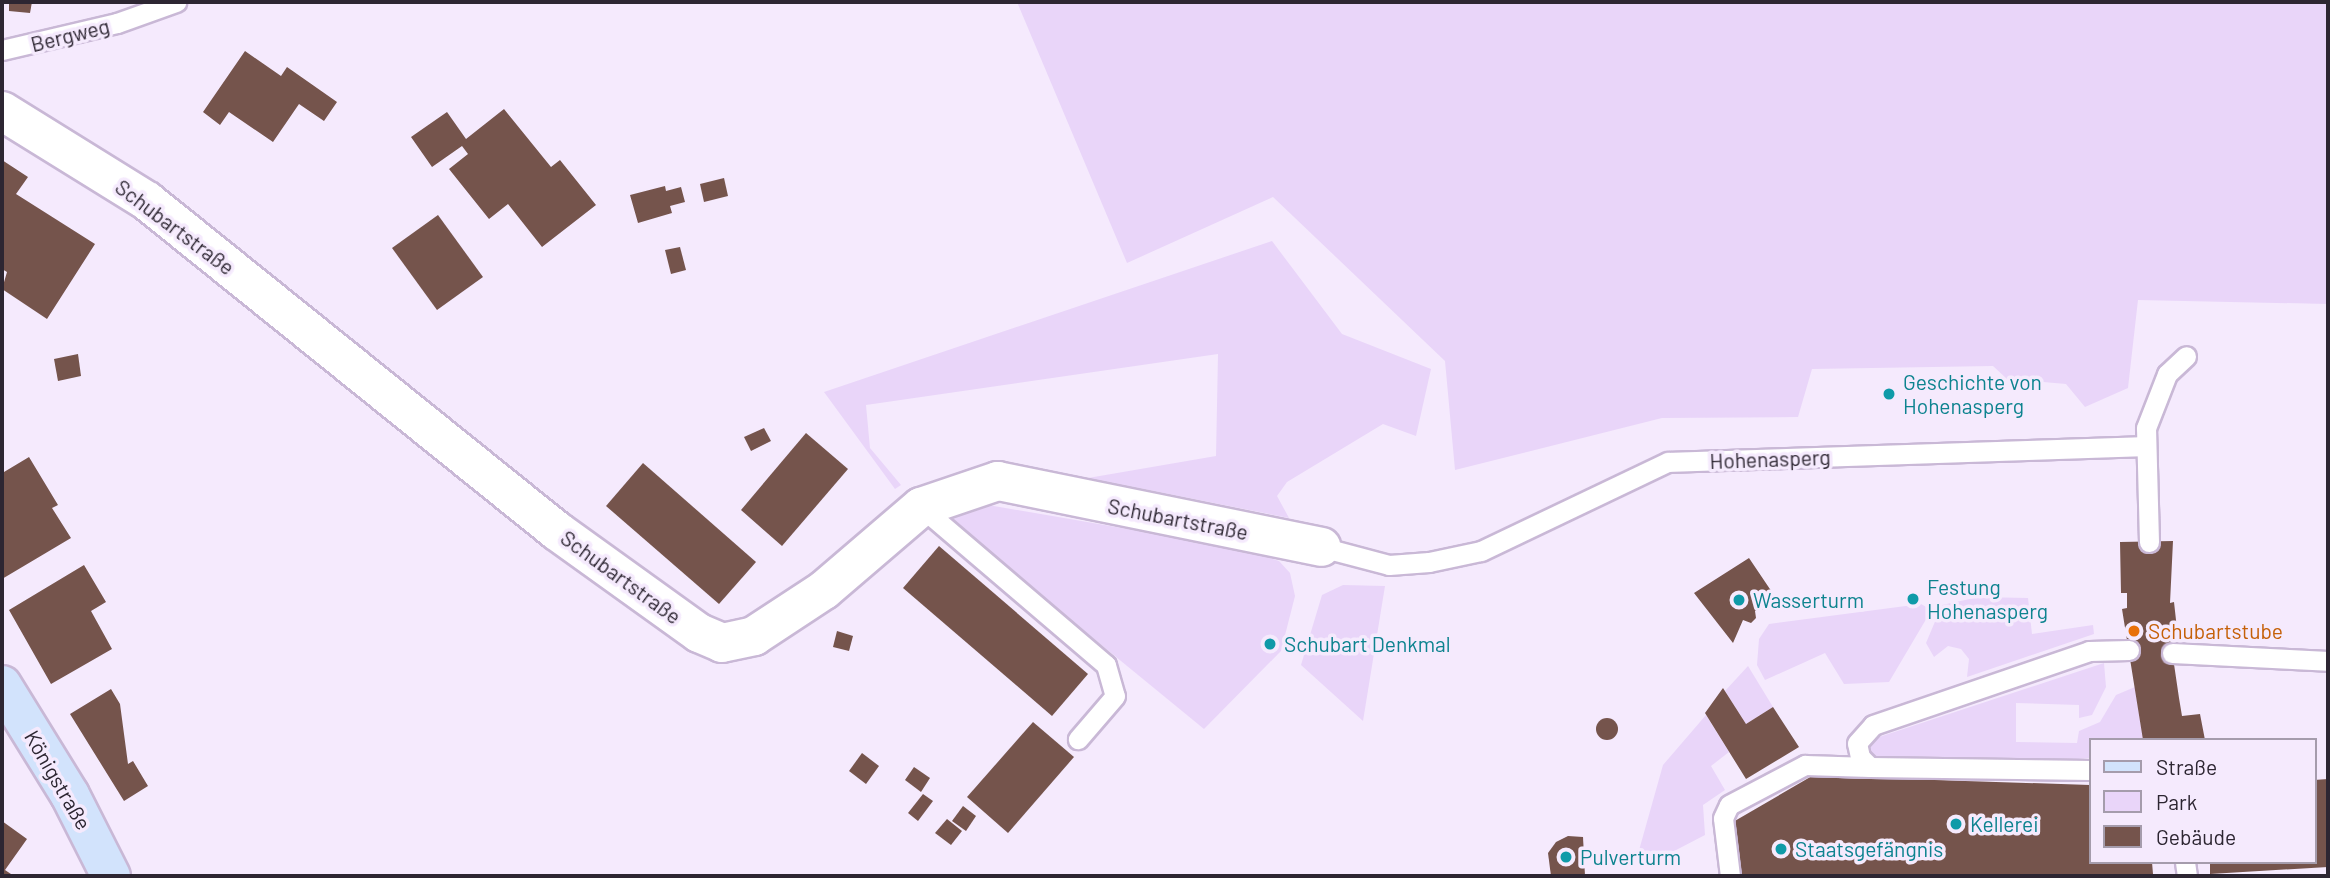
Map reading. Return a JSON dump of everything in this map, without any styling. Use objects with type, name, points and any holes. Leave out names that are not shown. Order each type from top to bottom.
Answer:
[{"type":"main road","name":"Königstraße","points":[[2,685],[70,795],[111,876]]},
{"type":"street","name":"Schubartstraße","points":[[2,111],[147,201],[505,490],[699,633],[722,643],[754,636],[824,590],[921,507],[998,481],[1321,547]]},
{"type":"lane","name":"Bergweg","points":[[2,50],[117,23],[176,2]]},
{"type":"lane","points":[[2149,542],[2146,428],[2167,374],[2186,356]]},
{"type":"lane","name":"Hohenasperg","points":[[1321,547],[1389,565],[1429,562],[1481,551],[1668,462],[2148,454]]},
{"type":"lane","points":[[921,507],[1106,666],[1115,696],[1078,739]]},
{"type":"lane","points":[[1870,767],[1860,757],[1857,743],[1873,725],[2090,651],[2129,650]]},
{"type":"lane","points":[[2172,653],[2328,661]]},
{"type":"lane","points":[[1730,876],[1723,818],[1730,805],[1805,765],[2088,770]]},
{"type":"green space","points":[[1017,2],[2328,2],[2328,304],[2138,300],[2128,388],[2085,407],[2066,384],[2007,379],[1993,366],[1812,369],[1798,417],[1662,418],[1455,470],[1445,361],[1273,197],[1127,263]]},
{"type":"green space","points":[[1272,241],[1342,334],[1431,369],[1416,436],[1383,424],[1287,482],[1277,496],[1289,518],[1088,478],[1216,456],[1218,354],[866,405],[870,448],[901,485],[895,489],[824,392]]},
{"type":"green space","points":[[982,504],[1244,549],[1279,561],[1290,573],[1295,596],[1281,651],[1204,729],[944,516]]},
{"type":"green space","points":[[1343,585],[1385,586],[1363,721],[1301,665],[1322,595]]},
{"type":"green space","points":[[1979,597],[2028,598],[2032,634],[2093,625],[2094,634],[1967,677],[1969,659],[1961,649],[1948,646],[1934,657],[1926,643],[1942,605]]},
{"type":"green space","points":[[1921,604],[1928,608],[1928,616],[1889,682],[1844,684],[1825,653],[1765,680],[1757,665],[1759,639],[1769,624]]},
{"type":"green space","points":[[2104,663],[2106,687],[2092,715],[2079,718],[2079,705],[2016,703],[2016,742],[2077,743],[2079,731],[2100,722],[2116,695],[2135,687],[2143,738],[2088,738],[2088,758],[2078,759],[1874,756],[1867,750],[1873,739]]},
{"type":"green space","points":[[1748,666],[1773,707],[1746,724],[1725,691]]},
{"type":"green space","points":[[1706,715],[1729,752],[1711,766],[1725,790],[1703,805],[1705,835],[1653,862],[1636,861],[1663,765]]},
{"type":"building","points":[[9,2],[32,2],[30,13],[9,11]]},
{"type":"building","points":[[245,51],[281,76],[287,67],[337,102],[324,121],[299,104],[273,142],[229,112],[220,125],[203,112]]},
{"type":"building","points":[[504,109],[551,167],[560,160],[596,205],[542,247],[508,204],[489,219],[449,169],[468,154],[462,146],[432,167],[411,137],[447,112],[466,139]]},
{"type":"building","points":[[2,160],[28,177],[16,194],[95,244],[47,319],[2,289],[7,272],[2,269]]},
{"type":"building","points":[[724,178],[728,196],[704,202],[700,184]]},
{"type":"building","points":[[665,186],[666,191],[681,187],[685,202],[670,206],[672,213],[638,223],[630,195]]},
{"type":"building","points":[[438,215],[483,277],[437,310],[392,248]]},
{"type":"building","points":[[680,247],[686,270],[671,274],[665,250]]},
{"type":"building","points":[[78,354],[81,376],[58,381],[54,359]]},
{"type":"building","points":[[764,428],[771,441],[751,451],[744,437]]},
{"type":"building","points":[[806,433],[848,469],[782,546],[741,510]]},
{"type":"building","points":[[29,457],[58,505],[52,508],[71,538],[2,579],[2,467],[4,472]]},
{"type":"building","points":[[643,463],[756,562],[719,604],[606,506]]},
{"type":"building","points":[[2173,541],[2170,603],[2174,602],[2178,638],[2170,637],[2179,698],[2182,716],[2200,714],[2205,738],[2143,738],[2122,609],[2127,608],[2127,593],[2121,593],[2120,542]]},
{"type":"building","points":[[939,546],[1088,674],[1052,716],[903,588]]},
{"type":"building","name":"Wasserturm","points":[[1749,558],[1782,607],[1755,611],[1756,618],[1751,623],[1743,620],[1733,643],[1694,593]]},
{"type":"building","points":[[84,565],[106,602],[91,611],[112,649],[51,684],[9,610]]},
{"type":"building","points":[[837,631],[853,636],[849,651],[833,647]]},
{"type":"building","points":[[1723,688],[1746,724],[1773,707],[1799,747],[1746,779],[1705,713]]},
{"type":"building","points":[[111,689],[120,704],[128,764],[133,761],[148,786],[124,801],[70,714]]},
{"type":"building","points":[[1607,718],[1615,721],[1618,729],[1615,737],[1607,740],[1599,737],[1596,729],[1599,721]]},
{"type":"building","points":[[1033,722],[1074,757],[1008,833],[967,797]]},
{"type":"building","points":[[862,753],[879,766],[866,784],[849,771]]},
{"type":"building","points":[[914,767],[930,778],[921,792],[905,780]]},
{"type":"building","name":"Kellerei","points":[[1812,776],[2088,785],[2088,864],[2152,864],[2153,874],[1739,876],[1733,822]]},
{"type":"building","points":[[2328,779],[2328,867],[2210,874],[2210,864],[2316,864],[2316,780]]},
{"type":"building","points":[[923,794],[933,801],[918,821],[908,813]]},
{"type":"building","points":[[963,806],[976,816],[966,831],[952,821]]},
{"type":"building","points":[[947,819],[962,831],[951,845],[935,833]]},
{"type":"building","points":[[2,821],[27,839],[5,870],[14,876],[2,876]]},
{"type":"building","name":"Pulverturm","points":[[1568,836],[1583,837],[1585,876],[1551,876],[1548,853],[1556,842]]},
{"type":"place","name":"Geschichte von Hohenasperg","points":[[1889,394]]},
{"type":"place","name":"Festung Hohenasperg","points":[[1913,599]]},
{"type":"place","name":"Wasserturm","points":[[1739,600]]},
{"type":"place","name":"Schubartstube","points":[[2134,631]]},
{"type":"place","name":"Schubart Denkmal","points":[[1270,644]]},
{"type":"place","name":"Kellerei","points":[[1956,824]]},
{"type":"place","name":"Staatsgefängnis","points":[[1781,849]]},
{"type":"place","name":"Pulverturm","points":[[1566,857]]}]
